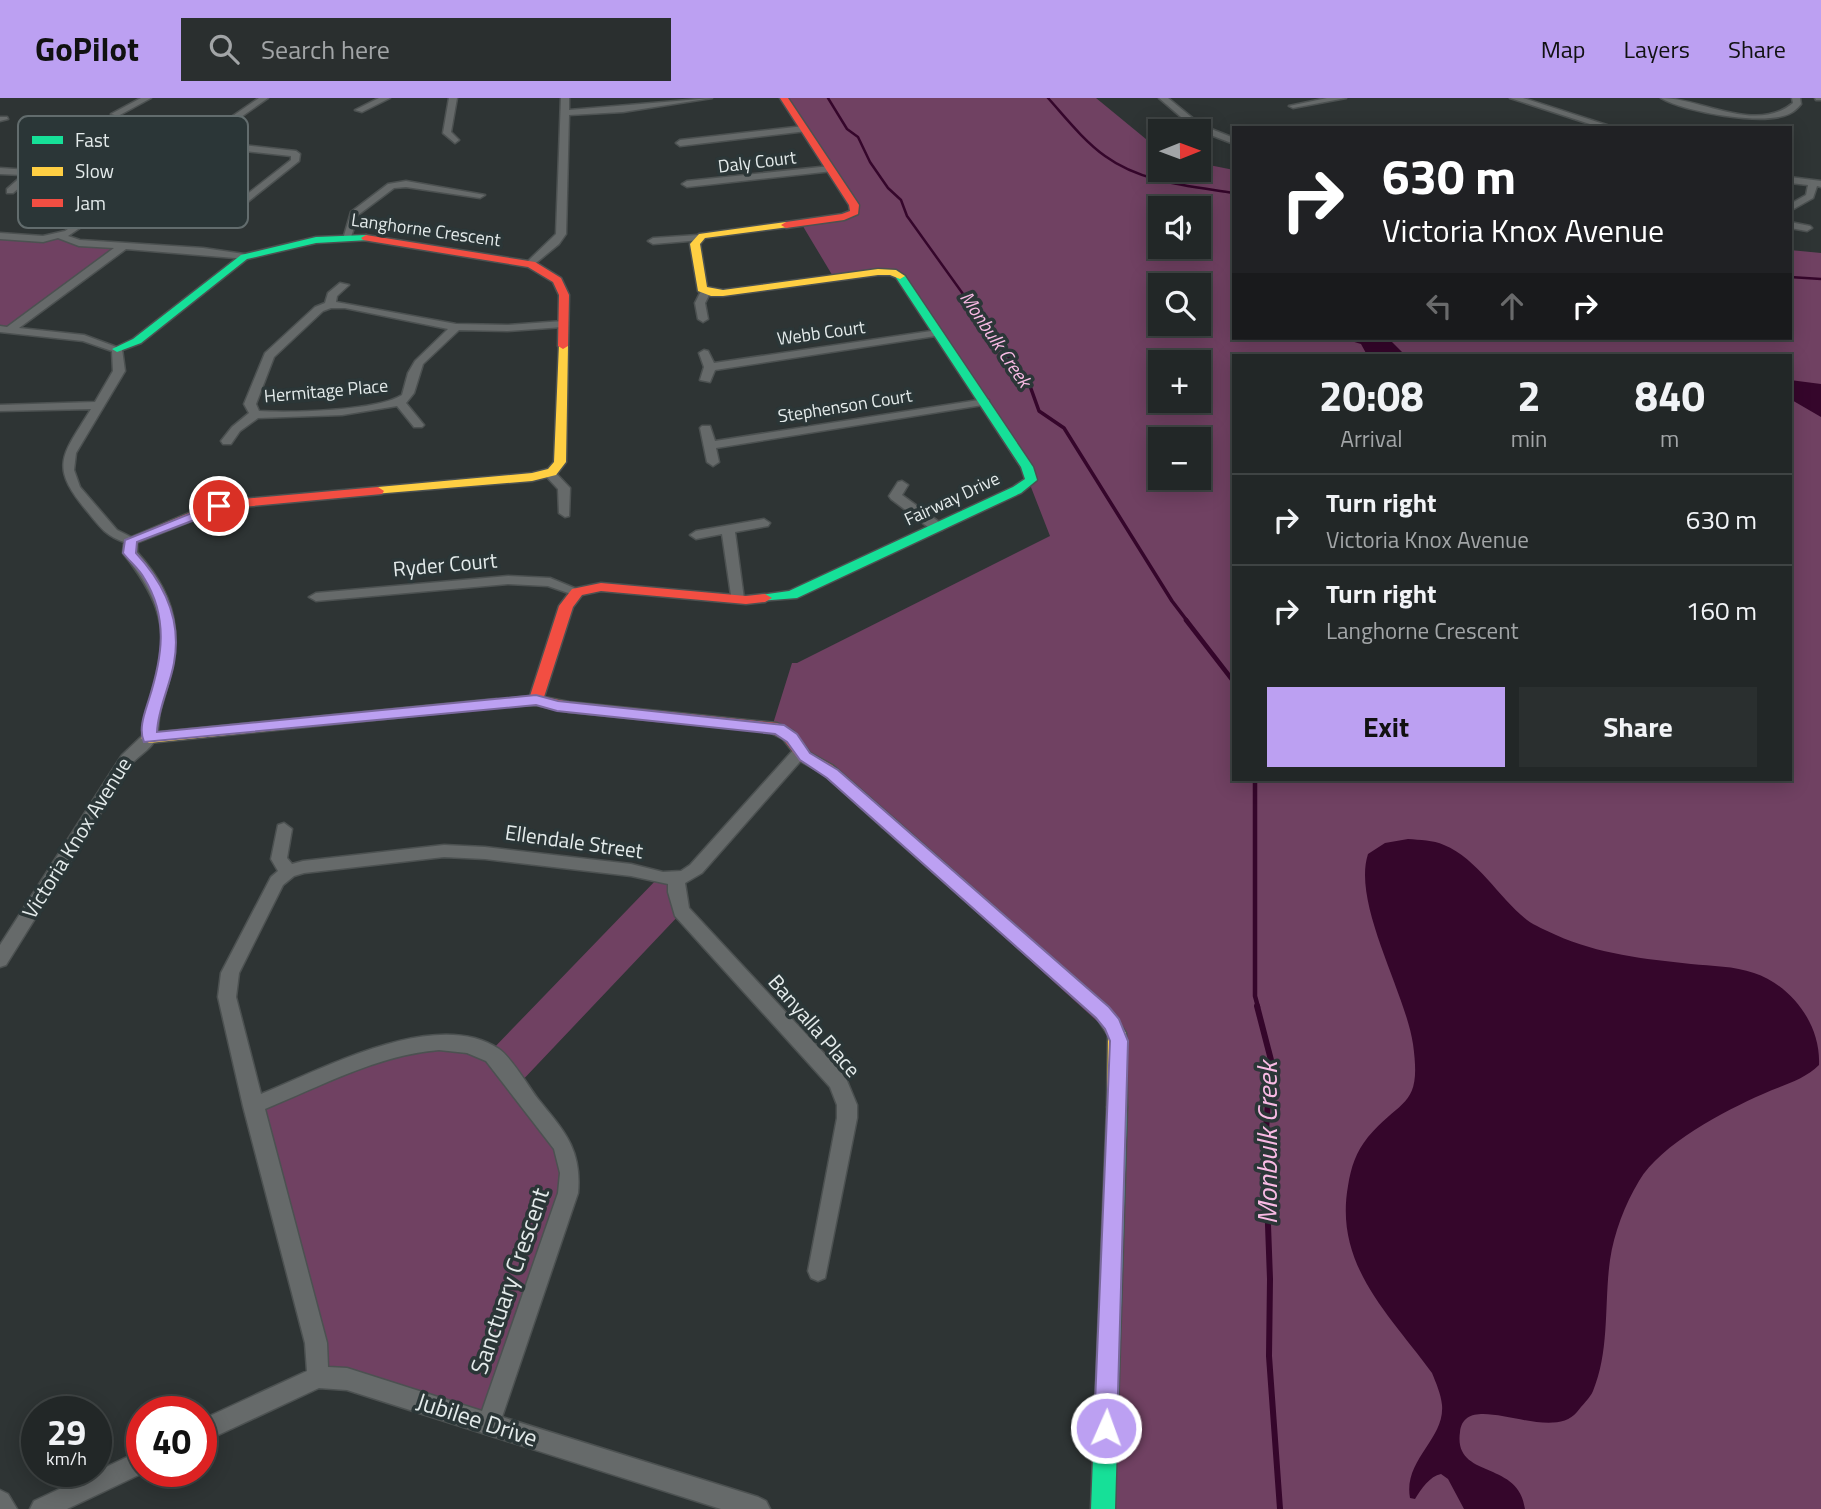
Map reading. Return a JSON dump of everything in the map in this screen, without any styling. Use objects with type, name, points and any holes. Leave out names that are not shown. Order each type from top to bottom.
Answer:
[{"type":"street","points":[[114,114],[147,98]]},
{"type":"street","points":[[238,116],[264,98]]},
{"type":"street","points":[[359,110],[386,98]]},
{"type":"street","points":[[453,98],[447,133],[454,139]]},
{"type":"street","points":[[531,264],[556,242],[561,234],[565,98]]},
{"type":"street","points":[[565,113],[623,110],[708,98]]},
{"type":"street","points":[[653,241],[698,238],[851,215],[855,211],[854,205],[784,98]]},
{"type":"street","points":[[1163,98],[1198,127],[1232,140]]},
{"type":"street","points":[[1293,106],[1342,98]]},
{"type":"street","points":[[1514,98],[1605,126]]},
{"type":"street","points":[[1665,98],[1712,111],[1757,116],[1788,111],[1796,107],[1796,98]]},
{"type":"street","points":[[1757,116],[1768,126]]},
{"type":"street","points":[[679,143],[804,128]]},
{"type":"street","points":[[248,149],[296,154],[295,161],[248,198]]},
{"type":"street","name":"Daly Court","points":[[686,185],[830,169]]},
{"type":"street","points":[[0,172],[18,173]]},
{"type":"street","points":[[346,237],[354,214],[396,180],[480,195]]},
{"type":"street","points":[[1792,180],[1817,184],[1810,196],[1792,207]]},
{"type":"street","points":[[10,191],[18,184]]},
{"type":"street","points":[[1792,225],[1807,228]]},
{"type":"street","points":[[0,236],[37,239],[60,236],[72,228]]},
{"type":"street","points":[[60,236],[79,243],[203,251],[244,257]]},
{"type":"street","name":"Langhorne Crescent","points":[[117,349],[137,341],[244,257],[289,244],[346,237],[368,238],[531,264],[560,284],[564,295],[560,462],[549,473]]},
{"type":"street","points":[[698,238],[695,244],[701,286],[706,291],[700,303],[703,319]]},
{"type":"street","points":[[5,329],[122,247]]},
{"type":"street","name":"Fairway Drive","points":[[576,592],[601,587],[763,600],[792,595],[1026,485],[1031,480],[1027,467],[985,402],[902,279],[892,272],[723,293],[706,291]]},
{"type":"street","name":"Hermitage Place","points":[[255,414],[250,404],[266,360],[314,313],[330,304],[332,295],[344,285]]},
{"type":"street","points":[[330,304],[345,304],[454,330],[495,335],[562,327]]},
{"type":"street","points":[[5,329],[83,338],[117,349],[119,371],[70,453],[70,479],[74,488],[112,533],[131,540],[206,510],[231,504],[532,477],[549,473],[564,488],[565,513]]},
{"type":"street","name":"Hermitage Place","points":[[227,441],[236,429],[255,414],[381,407],[400,402],[409,394],[416,367],[454,330]]},
{"type":"street","name":"Webb Court","points":[[710,367],[937,334]]},
{"type":"street","points":[[704,353],[710,367],[706,380]]},
{"type":"street","name":"Hermitage Place","points":[[400,402],[418,425]]},
{"type":"street","name":"Stephenson Court","points":[[710,445],[985,402]]},
{"type":"street","points":[[0,408],[99,405]]},
{"type":"street","points":[[706,428],[713,462]]},
{"type":"street","points":[[893,492],[937,527]]},
{"type":"street","points":[[696,535],[764,523]]},
{"type":"street","points":[[728,530],[737,599]]},
{"type":"street","name":"Victoria Knox Avenue","points":[[0,960],[127,759],[149,738],[150,720],[167,663],[169,638],[162,602],[150,576],[130,553],[131,540]]},
{"type":"street","name":"Ryder Court","points":[[315,599],[508,580],[550,582],[576,592]]},
{"type":"street","points":[[536,700],[566,606],[576,592]]},
{"type":"street","points":[[149,738],[536,700],[569,707],[772,727],[792,738],[800,752],[832,774],[1094,1005],[1108,1018],[1117,1033],[1119,1050],[1103,1509]]},
{"type":"street","points":[[677,878],[685,877],[696,869],[800,752]]},
{"type":"street","points":[[217,1425],[318,1377],[316,1343],[228,1005],[228,980],[266,898],[277,881],[288,872],[279,859],[284,829]]},
{"type":"street","name":"Ellendale Street","points":[[288,872],[303,867],[452,851],[631,870],[663,878],[677,878]]},
{"type":"street","name":"Banyalla Place","points":[[677,878],[677,903],[687,919],[838,1082],[845,1095],[847,1118],[818,1271]]},
{"type":"street","name":"Sanctuary Crescent","points":[[253,1106],[390,1051],[426,1042],[457,1043],[476,1047],[493,1055],[563,1145],[570,1173],[568,1193],[489,1423]]},
{"type":"street","name":"Jubilee Drive","points":[[318,1377],[357,1381],[749,1508]]},
{"type":"street","points":[[42,1509],[126,1469]]},
{"type":"street","points":[[0,1502],[5,1509]]},
{"type":"shaded area","points":[[784,98],[1096,98],[1148,141],[1148,182],[1211,182],[1211,165],[1232,170],[1232,340],[1792,340],[1792,250],[1821,253],[1821,1509],[1103,1509],[1119,1041],[772,727],[792,663],[797,663],[1050,536],[1029,482],[894,273],[834,278],[801,222],[853,213]]},
{"type":"shaded area","points":[[0,236],[60,236],[69,240],[122,247],[9,330],[0,329]]},
{"type":"shaded area","points":[[1348,340],[1390,340],[1404,354],[1366,354],[1361,344]]},
{"type":"shaded area","points":[[1792,380],[1821,384],[1821,417],[1792,400]]},
{"type":"shaded area","points":[[1408,839],[1435,842],[1456,851],[1478,869],[1527,920],[1572,941],[1639,958],[1739,969],[1767,979],[1780,987],[1801,1008],[1815,1035],[1818,1050],[1819,1065],[1813,1070],[1695,1130],[1662,1154],[1639,1181],[1629,1199],[1614,1240],[1608,1276],[1604,1343],[1598,1375],[1592,1394],[1577,1412],[1564,1420],[1548,1423],[1492,1415],[1477,1415],[1465,1420],[1460,1432],[1461,1447],[1466,1457],[1511,1483],[1520,1493],[1525,1509],[1464,1509],[1448,1479],[1441,1474],[1430,1480],[1415,1499],[1410,1498],[1412,1472],[1441,1417],[1441,1397],[1432,1373],[1369,1287],[1349,1240],[1346,1214],[1348,1186],[1355,1160],[1368,1137],[1407,1099],[1415,1080],[1413,1044],[1408,1023],[1373,922],[1365,874],[1368,854],[1385,843]]},
{"type":"shaded area","points":[[658,878],[670,879],[682,912],[518,1085],[569,1163],[489,1423],[318,1377],[253,1106],[414,1044],[489,1053]]},
{"type":"waterway","name":"Monbulk Creek","points":[[828,98],[847,129],[858,137],[870,162],[888,188],[901,200],[907,216],[986,326]]},
{"type":"waterway","points":[[1048,98],[1089,143],[1119,165],[1150,178],[1232,193]]},
{"type":"waterway","points":[[1792,277],[1821,279]]},
{"type":"waterway","name":"Monbulk Creek","points":[[985,324],[1030,386],[1039,411],[1064,428],[1172,601],[1188,622]]},
{"type":"waterway","name":"Monbulk Creek","points":[[1186,620],[1232,679]]},
{"type":"waterway","name":"Monbulk Creek","points":[[1255,781],[1255,996],[1258,1007]]},
{"type":"waterway","name":"Monbulk Creek","points":[[1257,1006],[1271,1060],[1265,1144],[1270,1279],[1269,1356],[1280,1509]]},
{"type":"traffic: fast","points":[[117,349],[137,341],[244,257],[316,240],[366,238]]},
{"type":"traffic: fast","points":[[765,598],[792,595],[1017,490],[1031,480],[1027,467],[900,276]]},
{"type":"traffic: fast","points":[[1103,1509],[1117,1107]]},
{"type":"traffic: slow","points":[[786,225],[702,236],[695,244],[702,289],[711,293],[723,293],[878,272],[892,272],[900,276]]},
{"type":"traffic: slow","points":[[378,491],[532,477],[552,472],[560,462],[563,346]]},
{"type":"traffic: slow","points":[[149,738],[496,704]]},
{"type":"traffic: slow","points":[[888,823],[1102,1012],[1117,1033],[1117,1107]]},
{"type":"traffic: jam","points":[[784,98],[854,205],[855,212],[844,217],[786,225]]},
{"type":"traffic: jam","points":[[366,238],[531,264],[557,280],[564,295],[563,346]]},
{"type":"traffic: jam","points":[[131,540],[207,510],[231,504],[378,491]]},
{"type":"traffic: jam","points":[[536,700],[566,606],[577,592],[601,587],[746,600],[765,598]]},
{"type":"traffic: jam","points":[[496,704],[536,700],[569,707],[772,727],[788,735],[805,757],[827,769],[888,823]]},
{"type":"route","points":[[219,506],[131,540],[130,553],[150,576],[162,602],[169,638],[167,663],[150,720],[149,738],[528,700],[557,706],[772,727],[792,738],[805,757],[832,774],[1102,1013],[1117,1033],[1119,1041],[1106,1428]]}]
